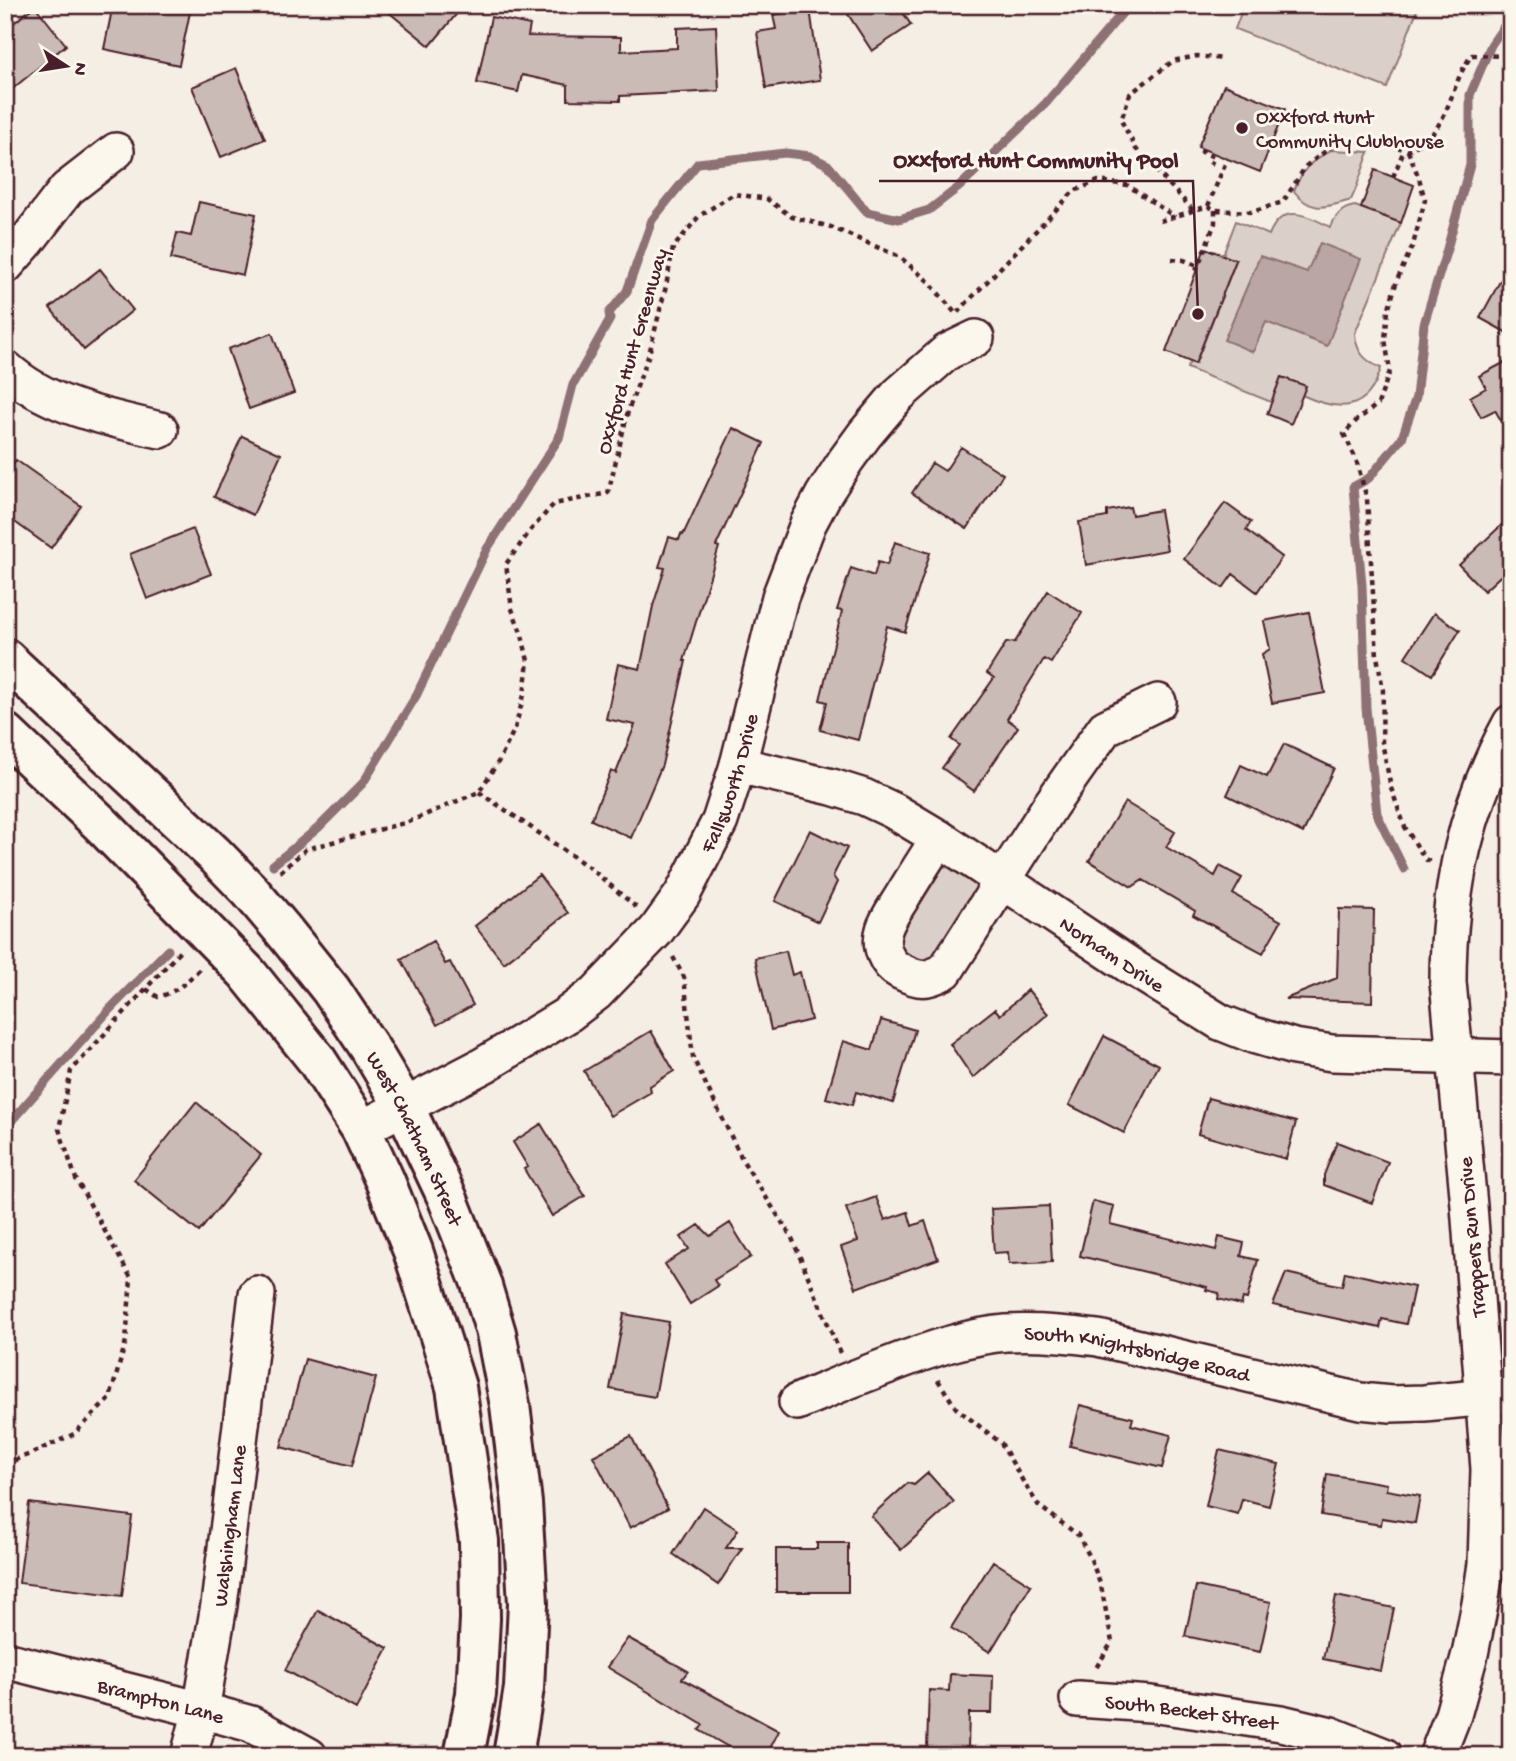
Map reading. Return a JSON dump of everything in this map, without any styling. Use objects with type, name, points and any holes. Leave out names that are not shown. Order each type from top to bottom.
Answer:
[{"type":"street","points":[[5,266],[67,189],[116,151]]},
{"type":"street","name":"Fallsworth Drive","points":[[361,1129],[484,1065],[558,1021],[596,993],[656,931],[682,895],[720,821],[738,765],[780,597],[808,524],[824,494],[852,451],[898,395],[947,352],[976,338]]},
{"type":"street","points":[[5,368],[34,390],[69,406],[160,430]]},
{"type":"street","name":"West Chatham Street","points":[[5,658],[214,854],[283,930],[331,990],[369,1047],[404,1106],[447,1197],[481,1283],[496,1334],[510,1405],[522,1503],[528,1603],[524,1688],[513,1756]]},
{"type":"street","points":[[939,838],[883,931],[883,952],[889,962],[896,969],[918,979],[931,978],[945,971],[1050,806],[1105,728],[1158,702]]},
{"type":"street","name":"Trappers Run Drive","points":[[1437,1756],[1453,1715],[1470,1654],[1480,1604],[1486,1564],[1489,1469],[1497,1396],[1470,1220],[1448,969],[1451,915],[1465,833],[1496,750],[1511,723]]},
{"type":"street","name":"West Chatham Street","points":[[5,733],[100,823],[247,974],[316,1059],[361,1129],[385,1181],[413,1251],[456,1387],[479,1541],[480,1619],[476,1694],[464,1756]]},
{"type":"street","name":"Norham Drive","points":[[738,765],[832,787],[864,797],[894,811],[1135,969],[1220,1022],[1252,1035],[1332,1053],[1511,1058]]},
{"type":"street","name":"Walshingham Lane","points":[[189,1756],[201,1710],[219,1605],[257,1294]]},
{"type":"street","name":"South Knightsbridge Road","points":[[797,1402],[921,1353],[976,1337],[1028,1333],[1097,1338],[1360,1401],[1391,1405],[1497,1396]]},
{"type":"street","name":"Brampton Lane","points":[[5,1660],[251,1724],[309,1756]]},
{"type":"street","name":"South Becket Street","points":[[1078,1699],[1151,1704],[1281,1723],[1331,1735],[1384,1756]]},
{"type":"path","points":[[1393,177],[1406,150],[1430,136],[1448,109],[1463,69],[1472,55],[1509,56]]},
{"type":"path","points":[[1193,210],[1136,149],[1121,120],[1130,94],[1173,61],[1197,56],[1223,59]]},
{"type":"path","points":[[1160,221],[1208,206],[1215,210],[1252,212],[1283,202],[1306,166],[1335,144],[1361,141],[1389,144],[1406,150],[1419,178],[1425,200],[1413,245],[1397,280],[1388,312],[1385,339],[1390,371],[1378,404],[1343,434],[1358,465],[1367,499],[1377,656],[1383,690],[1382,742],[1391,788],[1405,827],[1425,859],[1457,873]]},
{"type":"path","points":[[1203,149],[1202,152],[1214,157],[1209,168]]},
{"type":"path","points":[[1208,206],[1227,159]]},
{"type":"path","name":"Oxxford Hunt Greenway","points":[[479,792],[515,729],[524,695],[528,661],[512,609],[506,564],[554,504],[608,493],[628,411],[649,354],[673,248],[699,216],[734,194],[767,199],[792,217],[831,227],[900,257],[928,281],[956,314],[1074,191],[1098,181],[1128,185],[1174,217]]},
{"type":"path","points":[[1172,259],[1184,260],[1197,269],[1215,223],[1215,210]]},
{"type":"path","points":[[280,872],[306,849],[408,822],[479,792],[590,868],[644,914]]},
{"type":"path","points":[[5,1464],[74,1434],[110,1398],[126,1341],[131,1278],[76,1179],[59,1129],[71,1071],[181,950]]},
{"type":"path","points":[[668,952],[684,977],[693,1058],[743,1161],[792,1238],[851,1379]]},
{"type":"path","points":[[146,989],[158,997],[165,995],[181,987],[203,967]]},
{"type":"path","points":[[921,1353],[956,1408],[1002,1443],[1040,1506],[1078,1535],[1090,1557],[1101,1586],[1111,1642],[1078,1699]]},
{"type":"shaded area","points":[[1244,5],[1419,5],[1387,88],[1235,29]]},
{"type":"shaded area","points":[[1331,150],[1369,152],[1351,200],[1327,206],[1313,206],[1294,191],[1308,166]]},
{"type":"shaded area","points":[[1355,206],[1401,223],[1355,333],[1362,355],[1381,368],[1368,394],[1350,405],[1328,404],[1302,395],[1306,386],[1281,377],[1271,402],[1187,368],[1190,362],[1196,363],[1236,261],[1223,255],[1236,221],[1269,235],[1274,225],[1288,215],[1304,215],[1330,227],[1340,213]]},
{"type":"shaded area","points":[[1320,243],[1361,259],[1327,346],[1266,322],[1253,352],[1224,340],[1260,256],[1307,272]]},
{"type":"shaded area","points":[[946,866],[965,876],[981,890],[936,964],[900,958],[896,931],[938,869]]},
{"type":"building","points":[[113,5],[158,5],[190,12],[179,65],[104,49]]},
{"type":"building","points":[[380,5],[464,5],[430,46]]},
{"type":"building","points":[[842,5],[898,5],[911,25],[872,51]]},
{"type":"building","points":[[35,6],[66,45],[5,95],[5,30]]},
{"type":"building","points":[[810,9],[820,80],[766,88],[757,32],[776,29],[773,15]]},
{"type":"building","points":[[491,17],[530,25],[528,36],[621,37],[621,51],[677,48],[677,28],[716,26],[719,91],[620,96],[620,101],[568,100],[568,85],[522,75],[518,92],[477,83]]},
{"type":"building","points":[[236,68],[265,139],[221,157],[192,87]]},
{"type":"building","name":"Oxxford Hunt Community Clubhouse","points":[[1224,85],[1285,109],[1260,172],[1198,147]]},
{"type":"building","points":[[1375,170],[1414,185],[1401,223],[1361,208]]},
{"type":"building","points":[[199,202],[256,214],[243,275],[171,259],[177,233],[191,236]]},
{"type":"building","points":[[1205,248],[1236,260],[1195,364],[1166,352]]},
{"type":"building","points":[[1511,261],[1511,335],[1480,318]]},
{"type":"building","points":[[100,269],[133,310],[84,350],[50,308]]},
{"type":"building","points":[[272,333],[294,393],[249,409],[228,349]]},
{"type":"building","points":[[1511,359],[1511,438],[1495,410],[1481,417],[1470,397],[1486,388],[1479,376]]},
{"type":"building","points":[[1281,377],[1306,386],[1291,424],[1267,414]]},
{"type":"building","points":[[733,428],[764,443],[716,546],[719,547],[684,661],[662,765],[631,838],[591,820],[611,771],[616,773],[635,725],[606,719],[618,664],[640,669],[653,606],[665,568],[659,567],[669,537],[679,540],[681,534],[683,535]]},
{"type":"building","points":[[242,436],[281,454],[253,515],[214,497]]},
{"type":"building","points":[[961,447],[1003,474],[967,529],[912,493],[932,463],[945,471]]},
{"type":"building","points":[[16,460],[81,506],[51,548],[5,515],[5,476]]},
{"type":"building","points":[[1225,503],[1251,522],[1246,530],[1282,557],[1257,592],[1233,574],[1223,588],[1184,559]]},
{"type":"building","points":[[1130,507],[1132,515],[1160,510],[1167,550],[1086,565],[1079,522],[1107,517],[1107,511]]},
{"type":"building","points":[[1511,516],[1511,566],[1484,591],[1459,565]]},
{"type":"building","points":[[193,529],[211,574],[147,599],[130,554]]},
{"type":"building","points":[[895,542],[930,553],[905,632],[887,626],[858,740],[820,730],[827,702],[820,700],[842,611],[837,610],[851,568],[874,576],[878,562],[887,565]]},
{"type":"building","points":[[1048,591],[1082,613],[1051,663],[1044,659],[1007,719],[1018,727],[974,791],[942,768],[959,745],[951,739],[994,678],[987,673],[1006,643],[1015,642]]},
{"type":"building","points":[[1309,612],[1325,693],[1272,703],[1262,654],[1270,649],[1264,621]]},
{"type":"building","points":[[1434,613],[1460,630],[1432,675],[1405,657]]},
{"type":"building","points":[[1284,744],[1334,768],[1303,833],[1227,795],[1241,765],[1267,777]]},
{"type":"building","points":[[1125,802],[1175,832],[1166,847],[1215,876],[1220,866],[1242,878],[1233,894],[1281,921],[1263,953],[1193,915],[1195,911],[1143,880],[1132,887],[1089,861]]},
{"type":"building","points":[[810,830],[847,848],[833,876],[837,882],[818,922],[775,901]]},
{"type":"building","points":[[539,875],[568,913],[504,963],[475,926]]},
{"type":"building","points":[[1339,909],[1374,910],[1372,1002],[1285,999],[1337,978]]},
{"type":"building","points":[[433,941],[445,964],[450,962],[473,1005],[437,1025],[401,959]]},
{"type":"building","points":[[786,951],[792,975],[800,972],[811,1020],[771,1030],[755,958]]},
{"type":"building","points":[[1028,990],[1048,1014],[973,1078],[950,1044],[995,1009],[1000,1015]]},
{"type":"building","points":[[881,1020],[915,1030],[893,1103],[856,1092],[852,1105],[826,1098],[843,1041],[872,1050]]},
{"type":"building","points":[[651,1031],[674,1071],[650,1086],[651,1092],[610,1116],[584,1071]]},
{"type":"building","points":[[1104,1036],[1159,1065],[1124,1133],[1069,1105]]},
{"type":"building","points":[[1208,1098],[1296,1122],[1286,1159],[1198,1134]]},
{"type":"building","points":[[196,1102],[261,1155],[199,1232],[134,1180]]},
{"type":"building","points":[[541,1124],[585,1196],[552,1216],[524,1169],[528,1167],[513,1142]]},
{"type":"building","points":[[1337,1142],[1388,1162],[1372,1203],[1324,1185],[1324,1175]]},
{"type":"building","points":[[876,1197],[885,1220],[908,1212],[912,1226],[925,1221],[938,1259],[856,1288],[841,1247],[858,1241],[846,1208]]},
{"type":"building","points":[[1093,1201],[1114,1206],[1110,1224],[1216,1250],[1219,1237],[1244,1243],[1241,1256],[1258,1260],[1247,1299],[1243,1298],[1241,1305],[1218,1299],[1219,1293],[1206,1290],[1207,1287],[1080,1256]]},
{"type":"building","points":[[1049,1206],[1052,1262],[1009,1264],[1008,1252],[994,1253],[991,1209]]},
{"type":"building","points":[[730,1223],[751,1257],[714,1280],[718,1286],[690,1304],[665,1264],[689,1249],[681,1237],[699,1225],[710,1236]]},
{"type":"building","points":[[1345,1272],[1414,1287],[1406,1324],[1382,1319],[1380,1328],[1273,1305],[1286,1273],[1342,1286]]},
{"type":"building","points":[[624,1314],[669,1322],[655,1397],[610,1389]]},
{"type":"building","points":[[305,1359],[376,1378],[352,1466],[281,1447]]},
{"type":"building","points":[[1080,1405],[1133,1418],[1131,1425],[1171,1435],[1162,1468],[1070,1446]]},
{"type":"building","points":[[631,1436],[668,1508],[630,1528],[593,1456]]},
{"type":"building","points":[[1219,1450],[1279,1464],[1269,1506],[1242,1499],[1238,1514],[1206,1506]]},
{"type":"building","points":[[928,1473],[954,1502],[901,1550],[871,1516],[908,1483],[914,1485]]},
{"type":"building","points":[[1327,1474],[1387,1484],[1386,1490],[1420,1496],[1415,1523],[1382,1518],[1381,1525],[1321,1515]]},
{"type":"building","points":[[29,1503],[132,1516],[122,1596],[19,1583]]},
{"type":"building","points":[[703,1507],[738,1530],[726,1548],[742,1548],[718,1585],[673,1554]]},
{"type":"building","points":[[817,1543],[848,1543],[848,1592],[776,1592],[776,1549],[817,1549]]},
{"type":"building","points":[[993,1561],[1031,1585],[990,1652],[951,1628]]},
{"type":"building","points":[[1196,1586],[1271,1602],[1260,1652],[1185,1636]]},
{"type":"building","points":[[1336,1596],[1394,1608],[1381,1671],[1323,1659]]},
{"type":"building","points":[[318,1610],[388,1648],[356,1709],[285,1670]]},
{"type":"building","points":[[628,1638],[688,1671],[682,1679],[779,1731],[766,1756],[744,1756],[699,1730],[703,1725],[607,1667]]},
{"type":"building","points":[[950,1674],[993,1676],[992,1713],[969,1713],[968,1749],[927,1748],[929,1690],[949,1691]]},
{"type":"waterway","points":[[273,865],[318,828],[363,783],[416,696],[487,549],[559,438],[573,385],[610,319],[609,313],[627,291],[652,220],[698,163],[785,153],[810,156],[828,165],[867,212],[899,219],[929,210],[959,187],[1046,103],[1123,12],[1126,5]]},
{"type":"waterway","points":[[1404,869],[1377,814],[1366,708],[1362,585],[1353,487],[1369,478],[1402,438],[1416,397],[1424,324],[1470,165],[1470,95],[1491,45],[1511,16]]},
{"type":"waterway","points":[[5,1128],[110,1009],[168,950]]},
{"type":"place","name":"Oxxford Hunt Community Clubhouse","points":[[1242,128]]},
{"type":"place","name":"Oxxford Hunt Community Pool","points":[[1198,314]]}]
